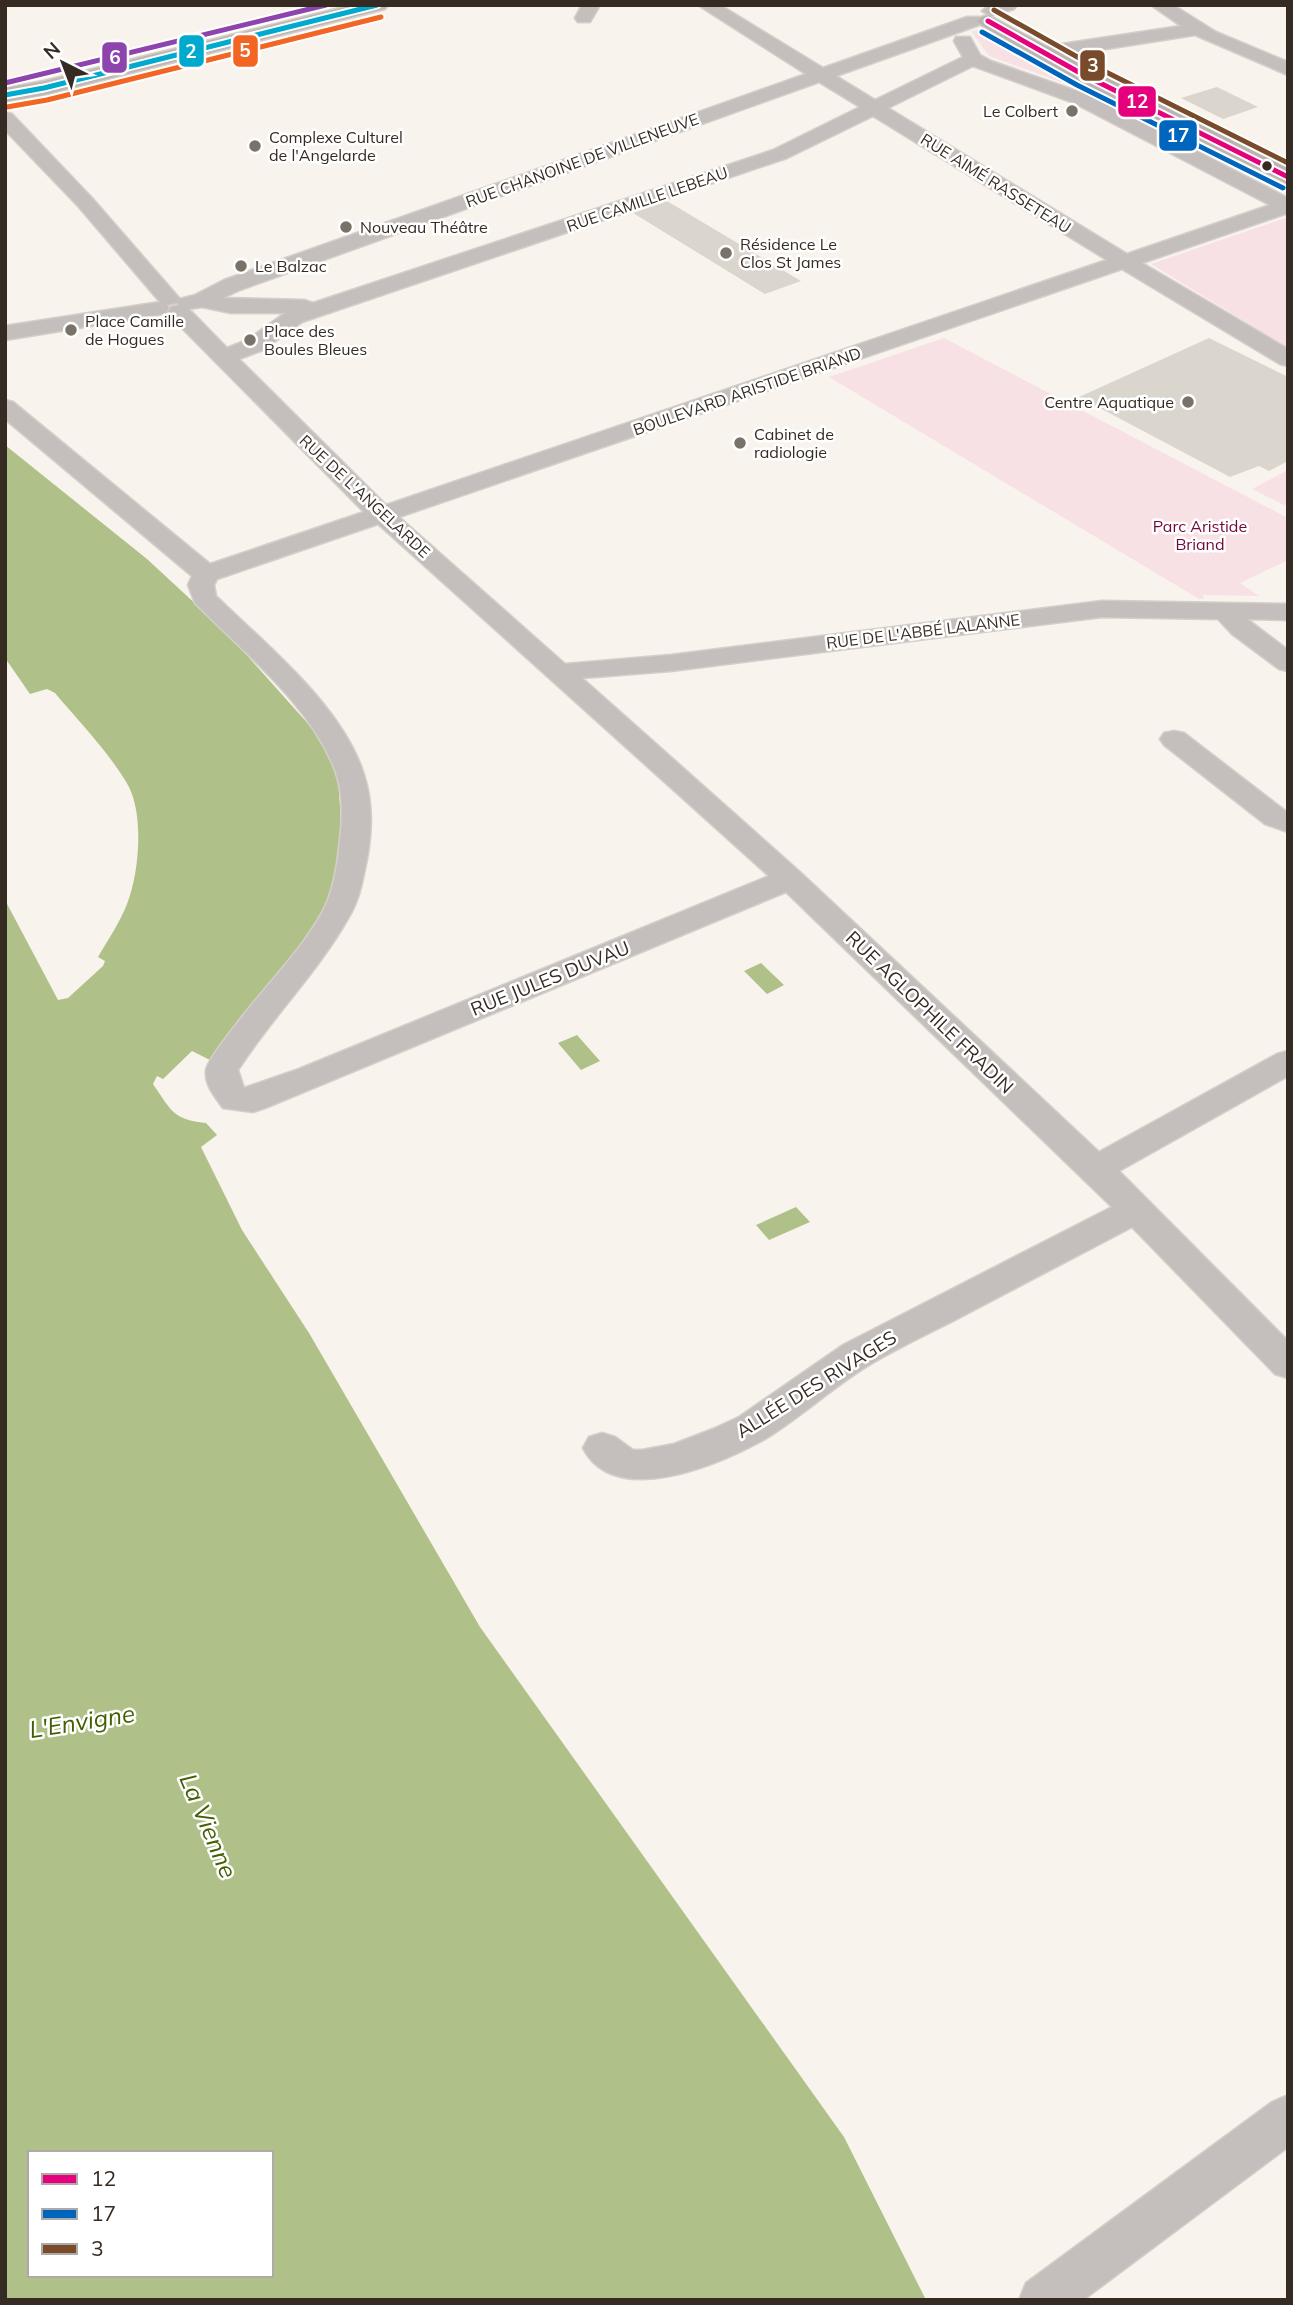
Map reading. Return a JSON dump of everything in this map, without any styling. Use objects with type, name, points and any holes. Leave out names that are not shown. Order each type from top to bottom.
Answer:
[{"type":"main road","points":[[5,95],[56,85],[378,5]]},
{"type":"main road","points":[[979,14],[1042,53],[1288,177]]},
{"type":"street","name":"RUE AIMÉ RASSETEAU","points":[[706,5],[1288,359]]},
{"type":"street","points":[[1160,5],[1198,29],[1288,69]]},
{"type":"street","name":"RUE CHANOINE DE VILLENEUVE","points":[[179,304],[819,75],[979,14]]},
{"type":"street","points":[[979,14],[973,59],[1081,99],[1288,206]]},
{"type":"street","points":[[1042,53],[1198,29]]},
{"type":"street","name":"RUE CAMILLE LEBEAU","points":[[302,315],[780,154],[973,59]]},
{"type":"street","name":"RUE DE L'ANGELARDE","points":[[5,118],[179,304],[223,357],[383,516],[560,672]]},
{"type":"street","name":"BOULEVARD ARISTIDE BRIAND","points":[[206,574],[1288,206]]},
{"type":"street","points":[[5,333],[179,304]]},
{"type":"street","name":"RUE CAMILLE LEBEAU","points":[[179,304],[304,307],[302,315]]},
{"type":"street","points":[[223,357],[255,345],[271,331],[302,315]]},
{"type":"street","points":[[5,407],[206,574]]},
{"type":"street","name":"RUE JULES DUVAU","points":[[206,574],[201,585],[204,598],[317,716],[335,742],[349,772],[355,807],[355,843],[349,879],[337,913],[222,1070],[225,1087],[235,1100],[253,1100],[790,879]]},
{"type":"street","name":"RUE DE L'ABBÉ LALANNE","points":[[560,672],[671,663],[1102,609],[1288,612]]},
{"type":"street","points":[[1225,611],[1241,628],[1288,663]]},
{"type":"street","name":"RUE AGLOPHILE FRADIN","points":[[560,672],[790,879],[1096,1169],[1288,1364]]},
{"type":"street","points":[[1174,739],[1275,818],[1288,823]]},
{"type":"street","points":[[1096,1169],[1288,1062]]},
{"type":"street","name":"ALLÉE DES RIVAGES","points":[[602,1448],[630,1465],[659,1464],[735,1436],[864,1350],[1137,1209]]},
{"type":"street","points":[[1043,2300],[1288,2119]]},
{"type":"green space","points":[[978,30],[1076,84],[1072,86],[989,56],[971,31]]},
{"type":"green space","points":[[1288,217],[1288,348],[1151,264]]},
{"type":"green space","name":"Parc Aristide Briand","points":[[944,338],[1288,518],[1288,560],[1240,583],[1259,596],[1203,595],[1204,599],[1199,599],[829,377]]},
{"type":"green space","points":[[1288,470],[1288,507],[1252,489]]},
{"type":"water","points":[[5,445],[147,559],[227,633],[319,736],[338,778],[343,850],[327,909],[212,1061],[192,1051],[163,1079],[157,1076],[153,1084],[164,1101],[179,1116],[206,1123],[217,1135],[201,1147],[242,1230],[309,1333],[480,1627],[844,2137],[926,2300],[5,2300],[5,900],[58,1000],[68,998],[103,966],[105,961],[98,957],[127,904],[138,846],[134,799],[113,762],[55,693],[47,689],[30,694],[5,658]]},
{"type":"water","points":[[761,963],[784,985],[767,994],[744,971]]},
{"type":"water","points":[[577,1035],[600,1061],[581,1070],[558,1043]]},
{"type":"water","points":[[796,1207],[810,1222],[769,1240],[756,1225]]},
{"type":"building","points":[[1217,87],[1258,107],[1223,119],[1181,98]]},
{"type":"building","name":"Résidence Le Clos St James","points":[[667,201],[801,281],[765,294],[633,213]]},
{"type":"building","name":"Centre Aquatique","points":[[1209,338],[1288,377],[1288,461],[1269,471],[1259,466],[1230,477],[1079,397]]},
{"type":"transit line","name":"6","points":[[5,83],[326,5]]},
{"type":"transit line","name":"2","points":[[5,95],[44,88],[377,5]]},
{"type":"transit line","name":"3","points":[[994,10],[1088,63],[1288,163]]},
{"type":"transit line","name":"5","points":[[7,107],[47,100],[381,17]]},
{"type":"transit line","name":"12","points":[[988,21],[1082,74],[1288,177]]},
{"type":"transit line","name":"17","points":[[982,32],[1077,85],[1283,188]]},
{"type":"place","name":"Le Colbert","points":[[1072,111]]},
{"type":"place","name":"Complexe Culturel de l'Angelarde","points":[[255,146]]},
{"type":"place","name":"Nouveau Théâtre","points":[[346,227]]},
{"type":"place","name":"Résidence Le Clos St James","points":[[726,253]]},
{"type":"place","name":"Le Balzac","points":[[241,266]]},
{"type":"place","name":"Place Camille de Hogues","points":[[71,330]]},
{"type":"place","name":"Place des Boules Bleues","points":[[250,340]]},
{"type":"place","name":"Centre Aquatique","points":[[1188,402]]},
{"type":"place","name":"Cabinet de radiologie","points":[[740,443]]},
{"type":"water label","name":"L'Envigne","points":[[82,1722]]},
{"type":"water label","name":"La Vienne","points":[[208,1826]]}]
